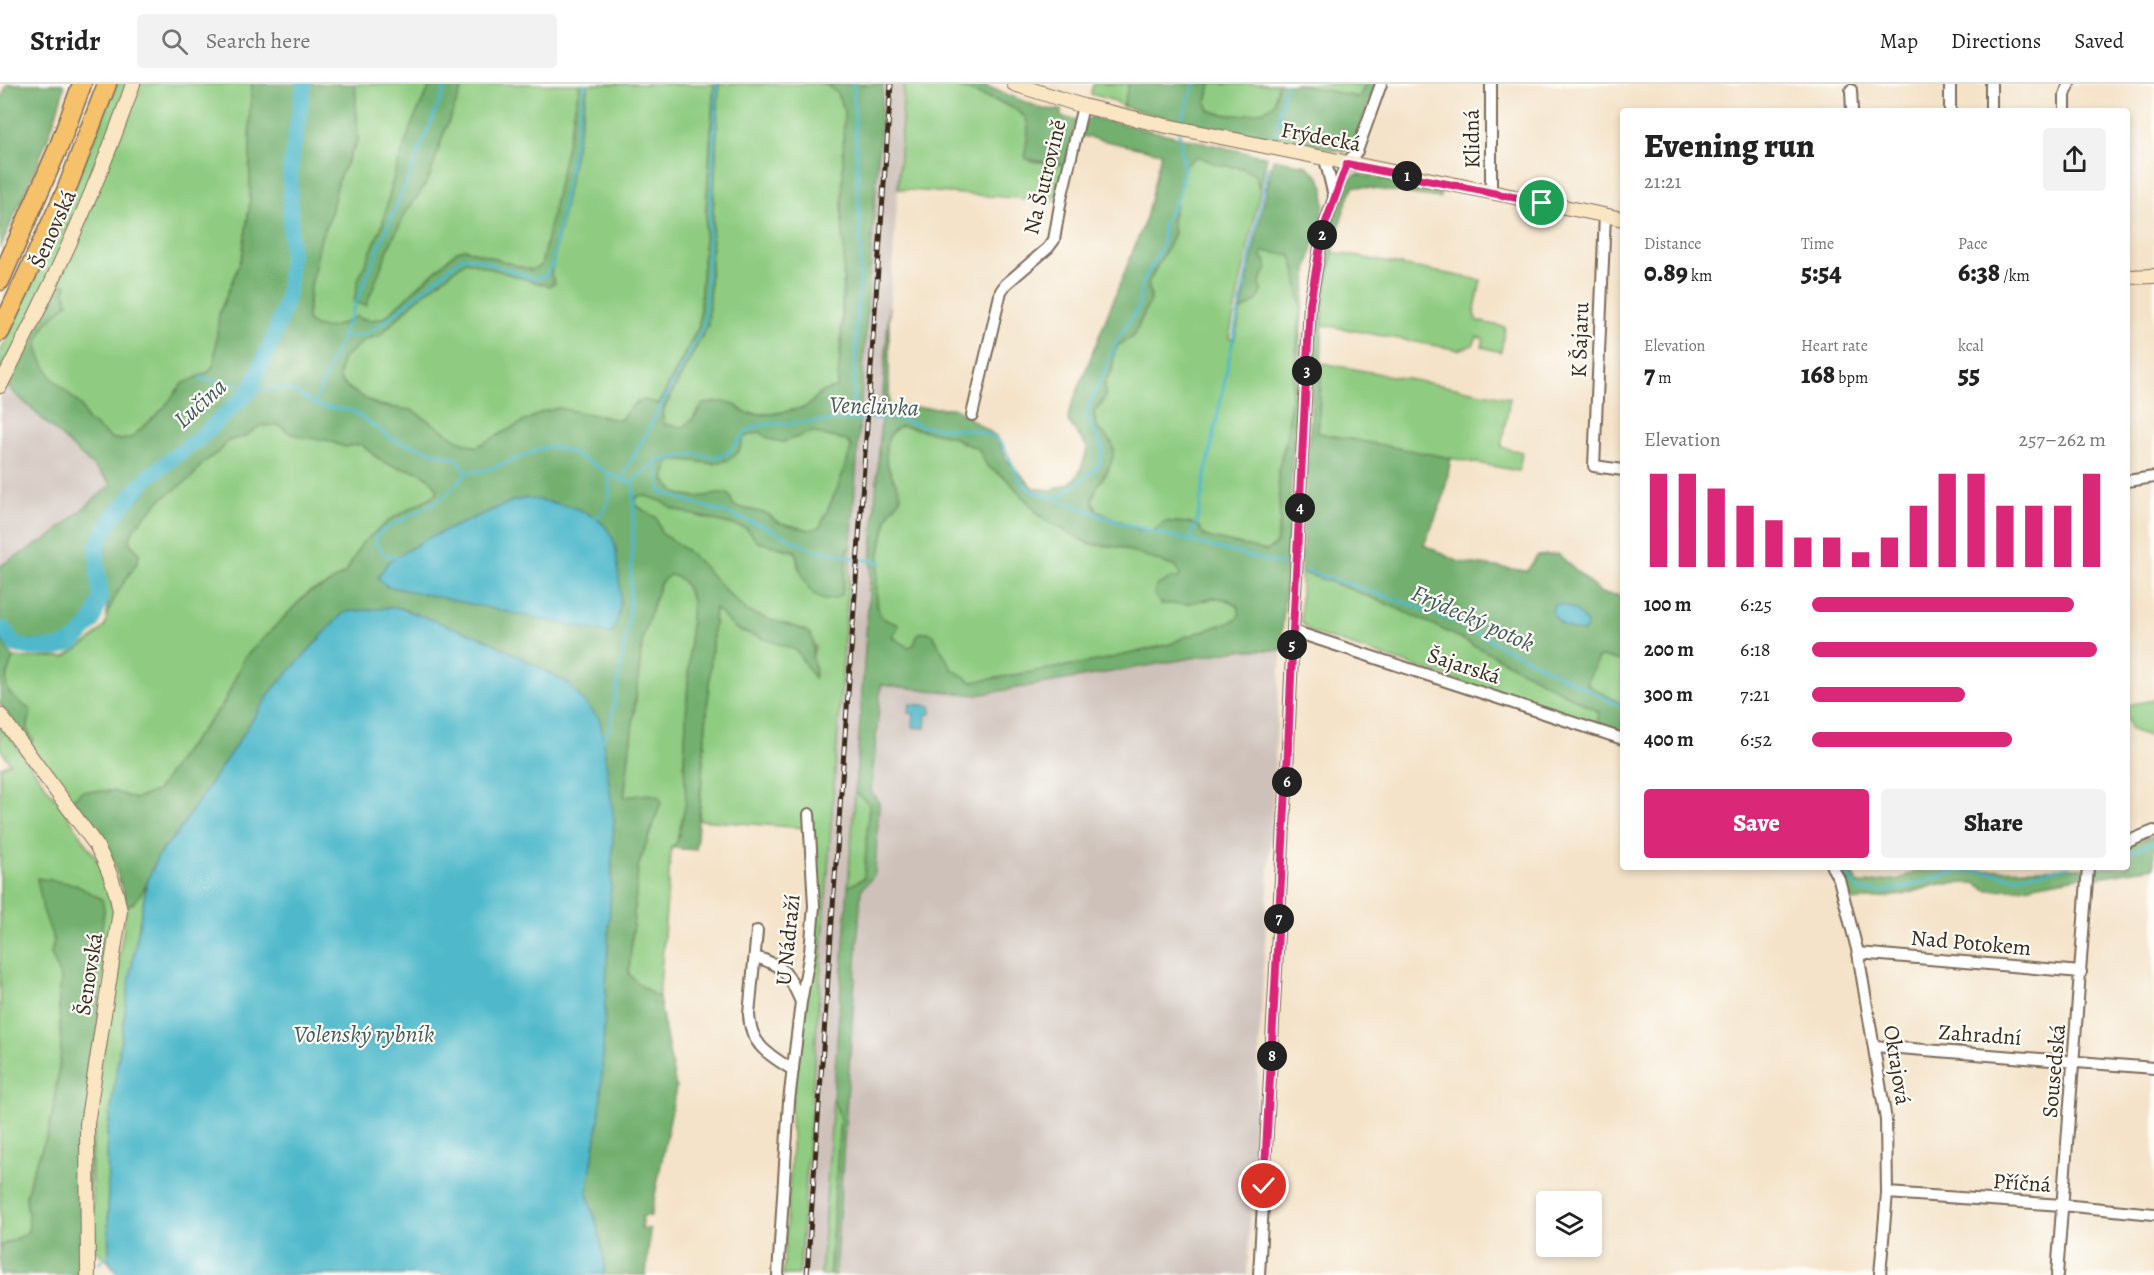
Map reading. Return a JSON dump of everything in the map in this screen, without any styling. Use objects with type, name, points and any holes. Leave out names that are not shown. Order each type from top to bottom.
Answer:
[{"type":"highway","points":[[59,146],[70,106],[72,84]]},
{"type":"highway","points":[[0,281],[59,146],[82,84]]},
{"type":"highway","points":[[0,333],[66,191],[107,84]]},
{"type":"main road","name":"Šenovská","points":[[0,386],[70,245],[133,84]]},
{"type":"main road","name":"Frýdecká","points":[[1014,84],[1083,106],[1198,133],[1620,218]]},
{"type":"main road","points":[[2130,278],[2154,276]]},
{"type":"main road","name":"Šenovská","points":[[0,715],[96,845],[116,890],[120,911],[87,1124],[88,1275]]},
{"type":"street","points":[[1259,1275],[1310,304],[1323,230],[1347,164],[1357,151],[1381,84]]},
{"type":"street","name":"Klidná","points":[[1491,84],[1491,193]]},
{"type":"street","points":[[1950,84],[1950,108]]},
{"type":"street","points":[[1991,84],[1991,108]]},
{"type":"street","points":[[2065,108],[2065,95],[2069,84]]},
{"type":"street","points":[[1851,90],[1852,108]]},
{"type":"street","name":"Na Šutrovině","points":[[972,415],[1001,291],[1054,240],[1061,199],[1083,106]]},
{"type":"street","points":[[1325,159],[1335,197]]},
{"type":"street","name":"K Šajaru","points":[[1605,216],[1594,466],[1620,470]]},
{"type":"street","points":[[2130,481],[2154,477]]},
{"type":"street","name":"Šajarská","points":[[1293,631],[1620,737]]},
{"type":"street","name":"U Nádraží","points":[[778,1275],[789,1101],[801,1002],[810,952],[814,906],[809,814]]},
{"type":"street","points":[[2130,841],[2154,831]]},
{"type":"street","name":"Okrajová","points":[[1834,870],[1839,879],[1858,954],[1886,1120],[1887,1193],[1880,1275]]},
{"type":"street","name":"Sousedská","points":[[2057,1275],[2088,870]]},
{"type":"street","name":"U Nádraží","points":[[757,931],[748,1014],[749,1028],[755,1040],[771,1057],[793,1070]]},
{"type":"street","name":"Nad Potokem","points":[[1858,954],[2081,972]]},
{"type":"street","points":[[755,957],[778,965],[790,980],[801,1002]]},
{"type":"street","name":"Zahradní","points":[[1874,1046],[2154,1068]]},
{"type":"street","name":"Příčná","points":[[1887,1193],[2154,1214]]},
{"type":"shaded area","points":[[883,84],[904,84],[898,189],[821,1275],[799,1275]]},
{"type":"shaded area","points":[[6,385],[113,484],[50,537],[0,566],[0,396]]},
{"type":"shaded area","points":[[1239,650],[1281,650],[1247,1275],[835,1275],[861,889],[875,874],[871,791],[881,685],[977,695]]},
{"type":"green space","points":[[7,84],[63,84],[64,88],[43,150],[0,248],[0,103]]},
{"type":"green space","points":[[116,84],[127,84],[90,185],[50,278],[0,376],[0,353],[62,218]]},
{"type":"green space","points":[[138,84],[252,84],[250,202],[242,257],[219,314],[214,364],[209,372],[182,384],[163,409],[131,438],[121,440],[111,438],[87,420],[81,406],[52,378],[40,357],[37,345],[47,323],[68,303],[59,283]]},
{"type":"green space","points":[[252,84],[355,84],[358,139],[339,178],[330,217],[321,237],[310,290],[307,320],[313,325],[326,328],[358,316],[359,319],[373,320],[385,317],[457,251],[465,249],[531,270],[541,266],[580,84],[588,84],[551,274],[555,283],[548,286],[466,261],[416,300],[379,336],[366,339],[342,359],[339,379],[349,389],[378,406],[412,410],[460,441],[476,447],[542,412],[558,408],[620,420],[634,404],[644,400],[659,404],[699,326],[714,84],[719,84],[708,325],[665,406],[662,413],[664,424],[683,427],[693,419],[703,404],[715,402],[731,403],[752,414],[789,411],[807,406],[824,391],[837,388],[842,335],[844,109],[836,92],[825,84],[883,84],[851,546],[848,547],[842,594],[823,600],[816,596],[804,580],[796,551],[758,542],[746,528],[686,513],[671,508],[662,501],[642,495],[636,497],[635,505],[657,518],[661,533],[691,554],[746,610],[810,634],[813,641],[812,657],[815,671],[814,678],[796,650],[736,629],[715,608],[696,850],[671,848],[677,842],[686,802],[684,762],[692,600],[682,580],[669,575],[660,583],[643,637],[624,797],[650,794],[659,797],[661,802],[638,867],[629,974],[637,983],[659,998],[676,1088],[651,1216],[643,1216],[641,1228],[650,1229],[646,1275],[603,1275],[605,1266],[597,1224],[587,1194],[600,1111],[614,819],[178,832],[157,858],[138,897],[127,906],[108,851],[70,802],[82,791],[113,791],[135,799],[157,791],[183,753],[224,703],[244,658],[309,592],[325,586],[346,572],[362,543],[391,519],[435,495],[438,490],[432,482],[420,472],[384,462],[361,444],[345,447],[326,440],[290,433],[279,425],[260,426],[244,437],[227,441],[222,449],[203,463],[191,478],[159,501],[134,528],[129,542],[139,553],[138,561],[117,593],[107,614],[108,596],[104,574],[105,545],[115,526],[149,488],[141,479],[123,501],[111,510],[96,537],[94,575],[97,598],[88,620],[75,634],[59,641],[26,640],[16,637],[7,625],[0,625],[0,566],[50,537],[112,484],[6,385],[59,283],[67,285],[65,292],[68,303],[42,331],[37,345],[40,357],[52,378],[81,406],[87,420],[111,438],[121,440],[131,438],[163,409],[182,384],[209,372],[214,364],[219,314],[242,257],[250,202]],"holes":[[[760,432],[769,439],[783,442],[812,432],[847,441],[852,447],[838,487],[820,527],[810,530],[777,522],[768,514],[734,506],[730,496],[726,493],[697,497],[677,494],[664,480],[669,460],[706,463],[724,461],[732,458],[739,451],[744,437]],[[527,498],[442,596],[386,586],[471,519],[513,501]]]},
{"type":"green space","points":[[355,84],[431,84],[414,119],[395,172],[382,226],[373,246],[365,306],[407,210],[430,176],[443,135],[464,84],[580,84],[542,266],[531,270],[465,249],[457,251],[385,317],[373,320],[359,319],[358,316],[326,328],[313,325],[307,320],[310,290],[321,237],[330,217],[339,178],[358,139]]},
{"type":"green space","points":[[431,84],[464,84],[443,135],[430,176],[407,210],[389,247],[366,306],[354,302],[358,280],[382,226],[395,172],[414,119]]},
{"type":"green space","points":[[588,84],[714,84],[699,326],[658,405],[644,400],[634,404],[620,420],[558,408],[542,412],[477,447],[460,441],[390,406],[369,401],[350,389],[339,379],[342,359],[366,339],[379,336],[416,300],[466,260],[548,286],[555,283],[551,275]]},
{"type":"green space","points":[[719,84],[825,84],[836,92],[844,109],[842,218],[844,252],[839,378],[837,388],[819,393],[807,407],[771,414],[746,413],[732,403],[720,402],[697,411],[693,419],[683,428],[664,424],[662,413],[708,324]]},
{"type":"green space","points":[[904,84],[952,84],[1013,108],[1027,119],[1030,161],[1065,165],[1059,194],[1053,201],[898,189]]},
{"type":"green space","points":[[952,84],[981,84],[1043,109],[1061,110],[1061,117],[1076,120],[1065,165],[1026,159],[1028,126],[1023,115],[1005,104]]},
{"type":"green space","points":[[1093,84],[1129,84],[1123,107],[1115,101],[1091,94]]},
{"type":"green space","points":[[1129,84],[1211,84],[1206,101],[1209,110],[1216,113],[1243,115],[1260,112],[1274,104],[1278,84],[1296,84],[1357,97],[1360,96],[1365,84],[1376,84],[1352,148],[1345,152],[1177,120],[1123,107]]},
{"type":"green space","points":[[1211,84],[1278,84],[1274,104],[1260,112],[1233,115],[1209,110],[1206,102]]},
{"type":"green space","points":[[1296,84],[1365,84],[1360,96],[1357,97]]},
{"type":"green space","points":[[1091,117],[1267,157],[1260,190],[1255,175],[1242,168],[1219,165],[1197,156],[1185,165],[1172,220],[1174,233],[1148,283],[1151,297],[1149,303],[1135,333],[1118,345],[1114,353],[1112,371],[1105,382],[1105,397],[1094,412],[1096,427],[1111,442],[1113,453],[1111,462],[1093,497],[1094,505],[1108,518],[1142,531],[1155,530],[1165,521],[1184,522],[1197,525],[1204,536],[1267,551],[1276,544],[1280,521],[1278,471],[1287,435],[1301,308],[1291,256],[1264,251],[1261,257],[1265,260],[1267,269],[1260,281],[1261,295],[1241,311],[1273,159],[1306,165],[1320,178],[1324,188],[1324,205],[1308,266],[1302,312],[1281,650],[1239,650],[977,695],[881,685],[871,791],[879,803],[875,874],[861,890],[835,1275],[830,1275],[840,1119],[833,1097],[848,887],[864,878],[869,804],[855,792],[889,307],[889,407],[954,408],[996,436],[1006,459],[1034,488],[1052,490],[1069,484],[1078,475],[1087,447],[1068,421],[1069,412],[1146,218],[1161,153],[1082,136],[1085,121]],"holes":[[[902,426],[951,436],[978,448],[987,466],[1007,479],[1042,518],[1089,544],[1119,547],[1176,567],[1180,575],[1177,579],[1171,578],[1156,586],[1154,595],[1161,604],[1187,604],[1214,597],[1229,600],[1238,607],[1240,614],[1236,620],[1182,638],[1171,644],[1103,660],[972,682],[952,669],[933,635],[928,632],[918,633],[914,645],[908,647],[892,637],[899,625],[882,617],[878,610],[878,567],[883,535],[889,514],[901,495],[887,463],[887,441],[893,432]]]},
{"type":"green space","points":[[1197,156],[1219,165],[1250,171],[1255,175],[1260,190],[1229,338],[1234,341],[1241,311],[1261,295],[1260,281],[1267,269],[1260,257],[1265,250],[1291,256],[1295,268],[1301,307],[1287,435],[1278,471],[1280,521],[1276,544],[1267,551],[1222,542],[1201,532],[1160,526],[1157,530],[1150,532],[1142,531],[1098,511],[1093,501],[1095,488],[1108,472],[1112,442],[1096,427],[1094,412],[1103,403],[1105,382],[1112,371],[1114,353],[1118,345],[1135,333],[1149,303],[1151,297],[1148,283],[1174,233],[1172,220],[1185,165]]},
{"type":"green space","points":[[1357,174],[1442,189],[1440,198],[1354,186],[1344,209],[1324,295],[1318,433],[1451,458],[1443,499],[1424,545],[1459,562],[1527,571],[1537,556],[1558,554],[1601,593],[1620,596],[1620,660],[1598,658],[1587,682],[1589,686],[1620,703],[1620,734],[1597,726],[1599,712],[1453,635],[1379,600],[1301,572],[1318,296],[1326,247],[1344,184]]},
{"type":"green space","points":[[1333,252],[1481,280],[1474,314],[1477,321],[1505,327],[1501,352],[1482,347],[1484,339],[1477,337],[1473,345],[1459,350],[1323,325],[1324,295]]},
{"type":"green space","points":[[1322,363],[1510,398],[1501,447],[1522,452],[1519,471],[1318,433]]},
{"type":"green space","points":[[279,425],[290,433],[326,440],[345,447],[361,444],[392,466],[420,472],[438,490],[435,495],[391,519],[362,543],[346,572],[325,586],[309,592],[244,658],[224,703],[183,753],[157,791],[135,799],[113,791],[82,791],[70,802],[34,750],[29,738],[30,718],[25,708],[7,691],[5,680],[10,663],[13,658],[65,657],[89,642],[105,626],[107,614],[117,593],[138,561],[139,553],[129,542],[134,528],[148,511],[191,478],[203,463],[222,449],[227,441],[244,437],[260,426]]},
{"type":"green space","points":[[902,426],[951,436],[978,448],[987,466],[1007,479],[1042,518],[1089,544],[1119,547],[1170,564],[1179,570],[1180,575],[1177,579],[1204,601],[1218,598],[1226,600],[1238,607],[1240,614],[1236,620],[1182,638],[1171,644],[1103,660],[972,682],[952,669],[933,635],[928,632],[919,633],[914,646],[908,647],[892,637],[899,625],[882,617],[877,598],[878,567],[886,523],[901,495],[887,463],[886,447],[893,432]]},
{"type":"green space","points":[[760,432],[769,439],[783,442],[812,432],[847,441],[852,447],[838,487],[820,527],[810,530],[777,522],[768,514],[734,506],[726,493],[697,497],[677,494],[664,480],[669,460],[692,460],[715,464],[744,437]]},
{"type":"green space","points":[[642,495],[662,501],[671,508],[686,513],[746,528],[758,542],[796,552],[798,568],[842,594],[848,547],[851,546],[799,1275],[783,1275],[792,1144],[791,1110],[815,933],[806,828],[699,820],[715,607],[736,629],[796,650],[814,677],[816,670],[812,660],[815,646],[775,622],[747,611],[677,544],[661,533],[635,505],[636,496]]},
{"type":"green space","points":[[1301,572],[1379,600],[1454,635],[1600,712],[1597,726],[1310,632],[1301,621]]},
{"type":"green space","points":[[669,575],[682,580],[692,600],[684,762],[686,802],[677,842],[671,849],[659,998],[637,983],[629,974],[638,867],[661,802],[624,798],[643,637],[660,583]]},
{"type":"green space","points":[[0,637],[13,658],[7,677],[8,690],[11,695],[31,710],[27,730],[34,740],[29,744],[0,704]]},
{"type":"green space","points":[[1601,657],[1620,660],[1620,703],[1588,686],[1590,670]]},
{"type":"green space","points":[[2154,700],[2154,735],[2148,736],[2131,730],[2130,704]]},
{"type":"green space","points":[[0,724],[68,816],[100,864],[110,889],[114,917],[100,1000],[94,994],[104,910],[74,884],[37,879],[54,941],[51,954],[61,980],[59,1000],[61,1052],[48,1133],[31,1176],[26,1196],[28,1231],[0,1246],[0,767],[10,763],[0,748]]},
{"type":"green space","points":[[855,792],[869,804],[864,878],[848,887]]},
{"type":"green space","points":[[2154,835],[2154,867],[2094,878],[2082,876],[2014,889],[1987,890],[1976,883],[1939,884],[1903,895],[1852,901],[1841,870],[1851,870],[1859,884],[1899,879],[1917,871],[2130,870],[2130,845]]},
{"type":"green space","points":[[37,878],[74,884],[102,899],[104,910],[94,993],[100,1000],[84,1275],[0,1275],[0,1246],[28,1231],[26,1196],[31,1176],[48,1133],[61,1052],[59,1000],[61,980],[51,953],[54,941],[43,910]]},
{"type":"green space","points":[[147,883],[133,957],[107,1136],[109,1262],[93,1248],[92,1163],[98,1084],[127,906],[134,903]]},
{"type":"green space","points":[[833,1097],[840,1119],[829,1275],[821,1275]]},
{"type":"water","points":[[527,498],[578,509],[600,521],[608,531],[614,542],[618,561],[620,594],[620,608],[611,634],[386,586],[378,578],[388,562],[426,539],[513,501]]},
{"type":"water","points":[[1554,604],[1564,605],[1578,613],[1587,625],[1586,629],[1583,632],[1569,629],[1558,621],[1552,613]]},
{"type":"water","name":"Volenský rybník","points":[[397,607],[488,640],[568,683],[600,720],[614,819],[600,1111],[587,1194],[597,1224],[605,1266],[603,1275],[118,1275],[109,1262],[107,1136],[133,957],[147,883],[158,856],[178,832],[273,689],[344,612]]},
{"type":"water","points":[[910,704],[931,706],[931,714],[926,714],[925,728],[913,727],[914,714],[909,713]]},
{"type":"waterway","name":"Lučina","points":[[0,629],[4,629],[15,645],[31,648],[57,648],[79,637],[92,622],[101,598],[97,545],[111,520],[147,478],[203,435],[250,391],[278,327],[288,293],[291,255],[290,171],[304,84]]},
{"type":"waterway","points":[[314,404],[447,84]]},
{"type":"waterway","points":[[342,338],[363,335],[381,325],[463,257],[474,258],[535,279],[545,276],[552,266],[585,84]]},
{"type":"waterway","points":[[621,481],[704,325],[717,84]]},
{"type":"waterway","points":[[852,418],[861,251],[853,84]]},
{"type":"waterway","name":"Venclůvka","points":[[1180,125],[1194,84]]},
{"type":"waterway","points":[[1276,134],[1285,84]]},
{"type":"waterway","name":"Venclůvka","points":[[250,391],[282,388],[296,392],[314,404],[351,410],[394,440],[457,459],[467,472],[491,468],[547,447],[568,451],[612,475],[633,482],[656,461],[696,454],[713,457],[726,455],[748,430],[761,425],[875,418],[898,419],[927,427],[972,430],[993,436],[1002,444],[1022,483],[1032,491],[1057,499],[1099,466],[1103,450],[1086,414],[1120,335],[1138,309],[1142,284],[1162,247],[1164,222],[1177,200],[1184,170],[1179,131]]},
{"type":"waterway","points":[[1189,541],[1197,522],[1268,167]]},
{"type":"waterway","points":[[200,378],[251,388]]},
{"type":"waterway","points":[[656,462],[661,492],[764,526],[811,549],[883,563]]},
{"type":"waterway","points":[[399,557],[387,556],[382,552],[375,541],[378,533],[446,496],[467,472]]},
{"type":"waterway","points":[[593,520],[604,511],[609,499],[608,472]]},
{"type":"waterway","points":[[601,743],[610,727],[629,618],[634,514],[633,482]]},
{"type":"waterway","name":"Frýdecký potok","points":[[1057,499],[1120,523],[1283,565]]},
{"type":"waterway","name":"Frýdecký potok","points":[[1305,571],[1407,603],[1448,619],[1620,705]]},
{"type":"waterway","name":"Frýdecký potok","points":[[2130,853],[2154,842]]},
{"type":"waterway","name":"Frýdecký potok","points":[[1846,870],[1860,891],[1884,892],[1959,871],[1984,871],[2013,877],[2052,870]]},
{"type":"waterway","points":[[99,1263],[112,1253]]},
{"type":"railway","points":[[807,1275],[891,84]]},
{"type":"route","points":[[1264,1186],[1310,304],[1323,230],[1347,164],[1542,203]]}]
